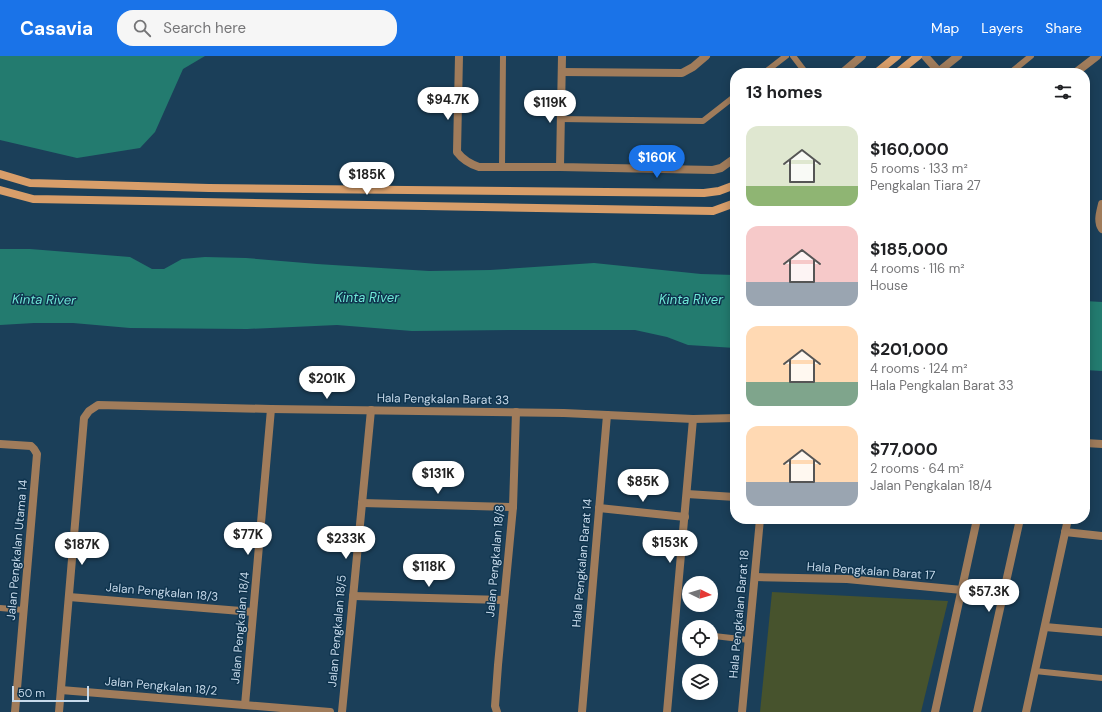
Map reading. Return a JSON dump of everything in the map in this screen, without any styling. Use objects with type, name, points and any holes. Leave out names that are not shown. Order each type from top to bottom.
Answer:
[{"type":"street","points":[[459,56],[457,152],[467,162],[479,167],[713,170],[720,168],[730,161]]},
{"type":"street","points":[[560,167],[562,56]]},
{"type":"street","points":[[562,72],[682,72],[693,67],[706,56]]},
{"type":"street","points":[[848,68],[862,56]]},
{"type":"street","points":[[882,68],[897,56]]},
{"type":"street","points":[[903,68],[918,56]]},
{"type":"street","points":[[925,56],[936,68]]},
{"type":"street","points":[[944,68],[958,56]]},
{"type":"street","points":[[1081,68],[1097,56]]},
{"type":"street","points":[[0,174],[30,182],[209,188],[704,193],[719,191],[730,187]]},
{"type":"street","points":[[0,190],[33,199],[217,203],[713,211],[730,205]]},
{"type":"street","points":[[1102,204],[1099,216],[1099,225],[1102,230]]},
{"type":"street","name":"Hala Pengkalan Barat 33","points":[[69,596],[84,418],[88,411],[98,405],[585,413],[693,418],[730,418]]},
{"type":"street","name":"Jalan Pengkalan 18/4","points":[[245,705],[271,409]]},
{"type":"street","name":"Jalan Pengkalan 18/5","points":[[342,712],[371,410]]},
{"type":"street","name":"Jalan Pengkalan 18/8","points":[[497,712],[498,665],[513,506],[516,412]]},
{"type":"street","name":"Hala Pengkalan Barat 14","points":[[582,712],[607,415]]},
{"type":"street","points":[[667,712],[693,418]]},
{"type":"street","points":[[1090,443],[1102,444]]},
{"type":"street","name":"Jalan Pengkalan Utama 14","points":[[0,444],[31,446],[37,454],[15,712]]},
{"type":"street","points":[[687,494],[730,497]]},
{"type":"street","points":[[362,503],[513,506]]},
{"type":"street","points":[[599,508],[684,517]]},
{"type":"street","name":"Hala Pengkalan Barat 18","points":[[742,712],[760,524]]},
{"type":"street","points":[[935,712],[976,524]]},
{"type":"street","points":[[977,712],[1019,524]]},
{"type":"street","points":[[1026,712],[1067,524]]},
{"type":"street","points":[[1066,532],[1102,536]]},
{"type":"street","name":"Hala Pengkalan Barat 17","points":[[755,577],[848,579],[962,590]]},
{"type":"street","points":[[59,712],[69,596]]},
{"type":"street","name":"Jalan Pengkalan 18/3","points":[[69,596],[253,612]]},
{"type":"street","points":[[353,596],[504,600]]},
{"type":"street","points":[[1045,627],[1102,632]]},
{"type":"street","name":"Jalan Pengkalan 18/2","points":[[61,690],[330,712]]},
{"type":"lane","points":[[502,167],[503,56]]},
{"type":"lane","points":[[770,68],[786,56]]},
{"type":"lane","points":[[793,56],[802,68]]},
{"type":"lane","points":[[1016,68],[1031,56]]},
{"type":"lane","points":[[560,119],[703,121],[730,100]]},
{"type":"lane","points":[[0,608],[24,610]]},
{"type":"lane","points":[[718,636],[749,640]]},
{"type":"lane","points":[[1035,671],[1102,678]]},
{"type":"shaded area","points":[[772,592],[948,601],[921,712],[760,712]]},
{"type":"water","points":[[0,56],[205,56],[183,69],[155,132],[140,148],[77,158],[0,140]]},
{"type":"water","name":"Kinta River","points":[[0,249],[30,249],[130,257],[152,269],[164,269],[182,259],[205,257],[246,258],[429,271],[490,270],[594,263],[701,274],[730,275],[730,348],[688,345],[667,337],[635,330],[412,331],[337,325],[247,329],[130,328],[73,323],[0,325]]},
{"type":"water","points":[[1090,301],[1102,302],[1102,371],[1090,370]]}]
